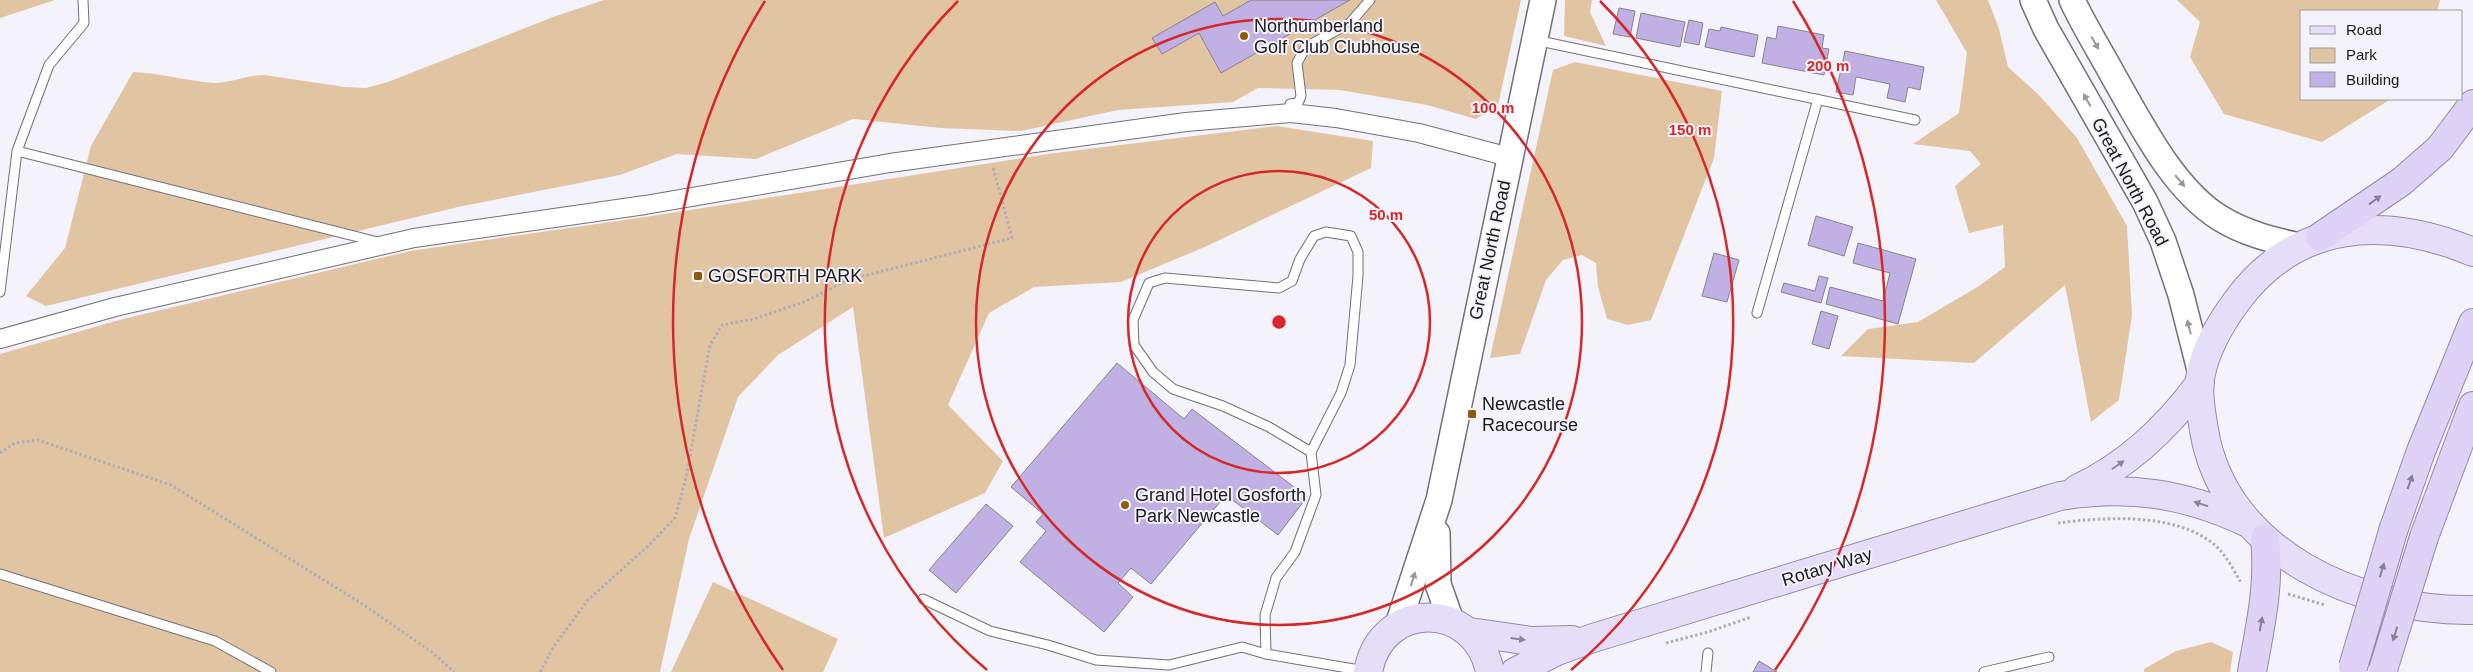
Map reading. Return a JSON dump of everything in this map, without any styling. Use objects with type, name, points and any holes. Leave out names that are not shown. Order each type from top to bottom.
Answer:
[{"type":"highway","points":[[2309,242],[2401,182],[2440,148],[2473,104]]},
{"type":"highway","points":[[2352,669],[2394,528],[2425,442],[2473,323]]},
{"type":"highway","points":[[2383,671],[2424,537],[2473,406]]},
{"type":"highway","points":[[2252,672],[2267,591],[2268,566],[2255,530]]},
{"type":"main road","name":"Great North Road","points":[[1398,625],[1439,500],[1542,0]]},
{"type":"main road","name":"Great North Road","points":[[2033,0],[2046,29],[2145,202],[2163,241],[2181,295],[2200,378]]},
{"type":"main road","name":"Great North Road","points":[[2072,0],[2134,110],[2169,167],[2195,198],[2220,218],[2245,231],[2309,242]]},
{"type":"main road","points":[[2473,252],[2424,235],[2393,230],[2357,229],[2309,242],[2264,271],[2246,288],[2211,340],[2200,378],[2201,412],[2210,456],[2229,497],[2255,530],[2300,564],[2352,591],[2412,607],[2473,610]]},
{"type":"main road","name":"Rotary Way","points":[[1515,672],[1557,651],[1593,638],[2060,496],[2114,468],[2139,450],[2182,407],[2200,378]]},
{"type":"main road","name":"Rotary Way","points":[[2060,496],[2114,490],[2141,492],[2195,502],[2255,530]]},
{"type":"main road","name":"Great North Road","points":[[1439,500],[1436,563],[1438,584],[1460,626]]},
{"type":"main road","name":"Rotary Way","points":[[1398,625],[1415,618],[1433,617],[1460,626],[1532,641],[1593,638]]},
{"type":"main road","points":[[1368,672],[1371,657],[1378,644],[1387,633],[1398,625]]},
{"type":"main road","points":[[1460,626],[1480,643],[1487,656],[1490,672]]},
{"type":"street","points":[[0,339],[115,307],[414,238],[645,205],[890,163],[1186,122],[1291,112],[1418,133],[1509,157]]},
{"type":"lane","points":[[0,292],[17,151],[49,65],[84,23],[83,0]]},
{"type":"lane","points":[[1291,112],[1290,104],[1298,103],[1301,96],[1297,63],[1306,47],[1350,23],[1370,0]]},
{"type":"lane","points":[[1535,40],[1915,120]]},
{"type":"lane","points":[[1757,312],[1818,99]]},
{"type":"lane","points":[[17,151],[385,244]]},
{"type":"lane","points":[[1266,654],[1265,615],[1276,578],[1295,552],[1316,494],[1310,452],[1341,393],[1350,365],[1358,276],[1358,252],[1351,236],[1326,232],[1314,236],[1300,260],[1292,281],[1279,288],[1165,278],[1149,283],[1133,320],[1134,345],[1153,372],[1173,389],[1223,406],[1262,423],[1310,452]]},
{"type":"lane","points":[[0,574],[215,641],[271,672]]},
{"type":"lane","points":[[923,599],[990,631],[1096,660],[1169,666],[1242,647],[1266,654],[1368,672]]},
{"type":"lane","points":[[1706,672],[1708,653]]},
{"type":"lane","points":[[1984,672],[2049,657]]},
{"type":"path","points":[[540,672],[554,646],[588,600],[649,545],[675,518],[686,478],[710,345],[722,325],[754,318],[804,302],[848,280],[1012,238],[1003,198],[988,150]]},
{"type":"path","points":[[0,453],[15,443],[38,440],[171,485],[364,605],[433,653],[454,672]]},
{"type":"green space","points":[[0,0],[55,0],[0,18]]},
{"type":"green space","points":[[604,0],[1521,0],[1498,105],[1476,119],[1427,105],[1340,90],[1258,88],[1233,102],[1118,110],[1021,131],[941,128],[853,119],[756,159],[677,154],[620,175],[458,207],[46,306],[26,296],[65,248],[91,146],[133,72],[214,83],[264,75],[345,87],[366,88],[388,82],[553,17]]},
{"type":"green space","points":[[1565,0],[1592,0],[1590,12],[1606,46],[1564,36]]},
{"type":"green space","points":[[1936,0],[1988,0],[1999,29],[2008,67],[2039,95],[2077,138],[2127,226],[2132,315],[2119,400],[2091,422],[2065,285],[1974,363],[1841,356],[1868,329],[1918,322],[1979,286],[2005,267],[2003,225],[1969,233],[1955,186],[1981,164],[1970,151],[1913,144],[1959,113],[1967,53]]},
{"type":"green space","points":[[2177,0],[2440,0],[2437,10],[2300,10],[2300,100],[2389,100],[2322,142],[2224,114],[2190,57],[2200,22]]},
{"type":"green space","points":[[1575,62],[1722,91],[1714,158],[1651,320],[1628,325],[1607,319],[1598,287],[1596,263],[1582,255],[1563,260],[1546,280],[1520,354],[1490,358],[1553,70]]},
{"type":"green space","points":[[1277,126],[1373,141],[1371,168],[1207,246],[1121,282],[1034,287],[989,313],[948,405],[1003,461],[985,493],[884,538],[853,307],[778,355],[738,397],[689,539],[660,672],[0,672],[0,354],[123,319],[410,251],[645,217],[1055,153]]},
{"type":"green space","points":[[713,582],[838,639],[823,672],[671,672]]},
{"type":"green space","points":[[2211,642],[2233,652],[2230,672],[2144,672],[2144,669],[2176,651]]},
{"type":"building","name":"Northumberland Golf Club Clubhouse","points":[[1251,0],[1350,0],[1221,73],[1199,33],[1162,54],[1152,38],[1215,2],[1223,16]]},
{"type":"building","points":[[1619,8],[1635,11],[1630,37],[1613,34]]},
{"type":"building","points":[[1641,13],[1685,22],[1680,47],[1636,38]]},
{"type":"building","points":[[1689,20],[1703,23],[1699,45],[1684,42]]},
{"type":"building","points":[[1778,26],[1824,35],[1822,48],[1829,49],[1824,75],[1762,63],[1767,37],[1776,39]]},
{"type":"building","points":[[1721,27],[1758,35],[1754,57],[1705,47],[1709,29],[1720,31]]},
{"type":"building","points":[[1845,51],[1924,67],[1920,90],[1908,87],[1905,102],[1887,98],[1890,84],[1856,77],[1853,95],[1836,92]]},
{"type":"building","points":[[1816,216],[1853,227],[1844,256],[1808,245]]},
{"type":"building","points":[[1858,243],[1916,259],[1898,324],[1826,304],[1830,287],[1883,301],[1890,273],[1853,263]]},
{"type":"building","points":[[1714,253],[1739,260],[1727,302],[1702,296]]},
{"type":"building","points":[[1819,276],[1828,278],[1821,303],[1781,292],[1784,283],[1815,291]]},
{"type":"building","points":[[1821,311],[1838,316],[1829,349],[1812,344]]},
{"type":"building","name":"Grand Hotel Gosforth Park Newcastle","points":[[1117,363],[1184,419],[1192,409],[1307,497],[1278,535],[1226,495],[1151,584],[1131,568],[1118,583],[1133,597],[1104,632],[1020,562],[1046,531],[1036,522],[1043,514],[1011,487]]},
{"type":"building","points":[[986,504],[1013,526],[956,593],[929,570]]},
{"type":"building","points":[[1759,661],[1777,672],[1753,672]]},
{"type":"place","name":"Northumberland Golf Club Clubhouse","points":[[1244,36]]},
{"type":"place","name":"GOSFORTH PARK","points":[[698,276]]},
{"type":"place","name":"Newcastle Racecourse","points":[[1472,414]]},
{"type":"place","name":"Grand Hotel Gosforth Park Newcastle","points":[[1125,505]]}]
